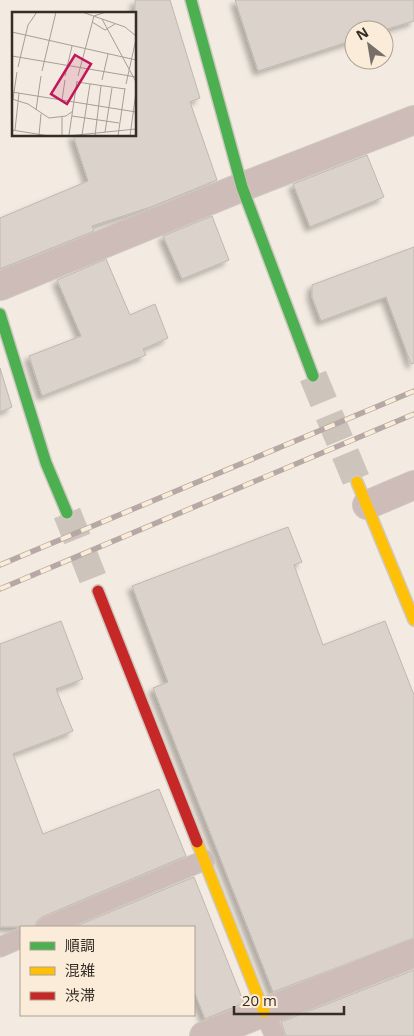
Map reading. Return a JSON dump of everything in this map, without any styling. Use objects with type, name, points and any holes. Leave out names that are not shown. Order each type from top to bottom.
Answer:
[{"type":"street","points":[[191,0],[242,187],[313,376]]},
{"type":"street","points":[[0,286],[242,187],[414,120]]},
{"type":"street","points":[[0,314],[46,463],[67,513]]},
{"type":"street","points":[[414,486],[362,494],[414,620]]},
{"type":"street","points":[[98,591],[270,1024]]},
{"type":"street","points":[[204,1036],[270,1024],[414,953]]},
{"type":"lane","points":[[48,926],[205,860]]},
{"type":"lane","points":[[0,947],[20,938]]},
{"type":"building","points":[[135,0],[170,0],[200,98],[190,102],[217,180],[151,207],[92,226],[94,231],[0,269],[0,218],[88,181],[73,136],[136,136]]},
{"type":"building","points":[[235,0],[414,0],[414,21],[394,27],[394,20],[344,20],[344,43],[258,71]]},
{"type":"building","points":[[367,155],[384,197],[310,227],[293,184]]},
{"type":"building","points":[[212,216],[229,260],[182,279],[163,236]]},
{"type":"building","points":[[414,247],[414,363],[411,364],[386,297],[321,321],[312,297],[312,285]]},
{"type":"building","points":[[106,259],[130,315],[155,304],[168,338],[143,349],[146,355],[42,396],[29,356],[81,336],[57,280]]},
{"type":"building","points":[[0,368],[12,407],[0,412]]},
{"type":"building","points":[[288,527],[302,562],[294,565],[323,645],[385,621],[414,695],[414,938],[273,992],[153,688],[168,682],[132,586]]},
{"type":"building","points":[[61,621],[83,679],[56,689],[73,731],[13,754],[43,834],[159,789],[186,856],[42,917],[37,921],[35,926],[0,927],[0,644]]},
{"type":"building","points":[[194,877],[244,1003],[205,1019],[195,994],[195,926],[76,926]]},
{"type":"building","points":[[414,970],[414,1036],[286,1036],[281,1022]]},
{"type":"tunnel","points":[[313,376],[357,482]]},
{"type":"tunnel","points":[[67,513],[98,591]]},
{"type":"railway","points":[[0,565],[414,391]]},
{"type":"railway","points":[[0,589],[414,414]]},
{"type":"traffic: fast","points":[[191,0],[242,187],[313,376]]},
{"type":"traffic: fast","points":[[0,314],[46,463],[67,513]]},
{"type":"traffic: slow","points":[[357,482],[414,620]]},
{"type":"traffic: slow","points":[[197,842],[264,1012]]},
{"type":"traffic: jam","points":[[98,591],[197,842]]}]
